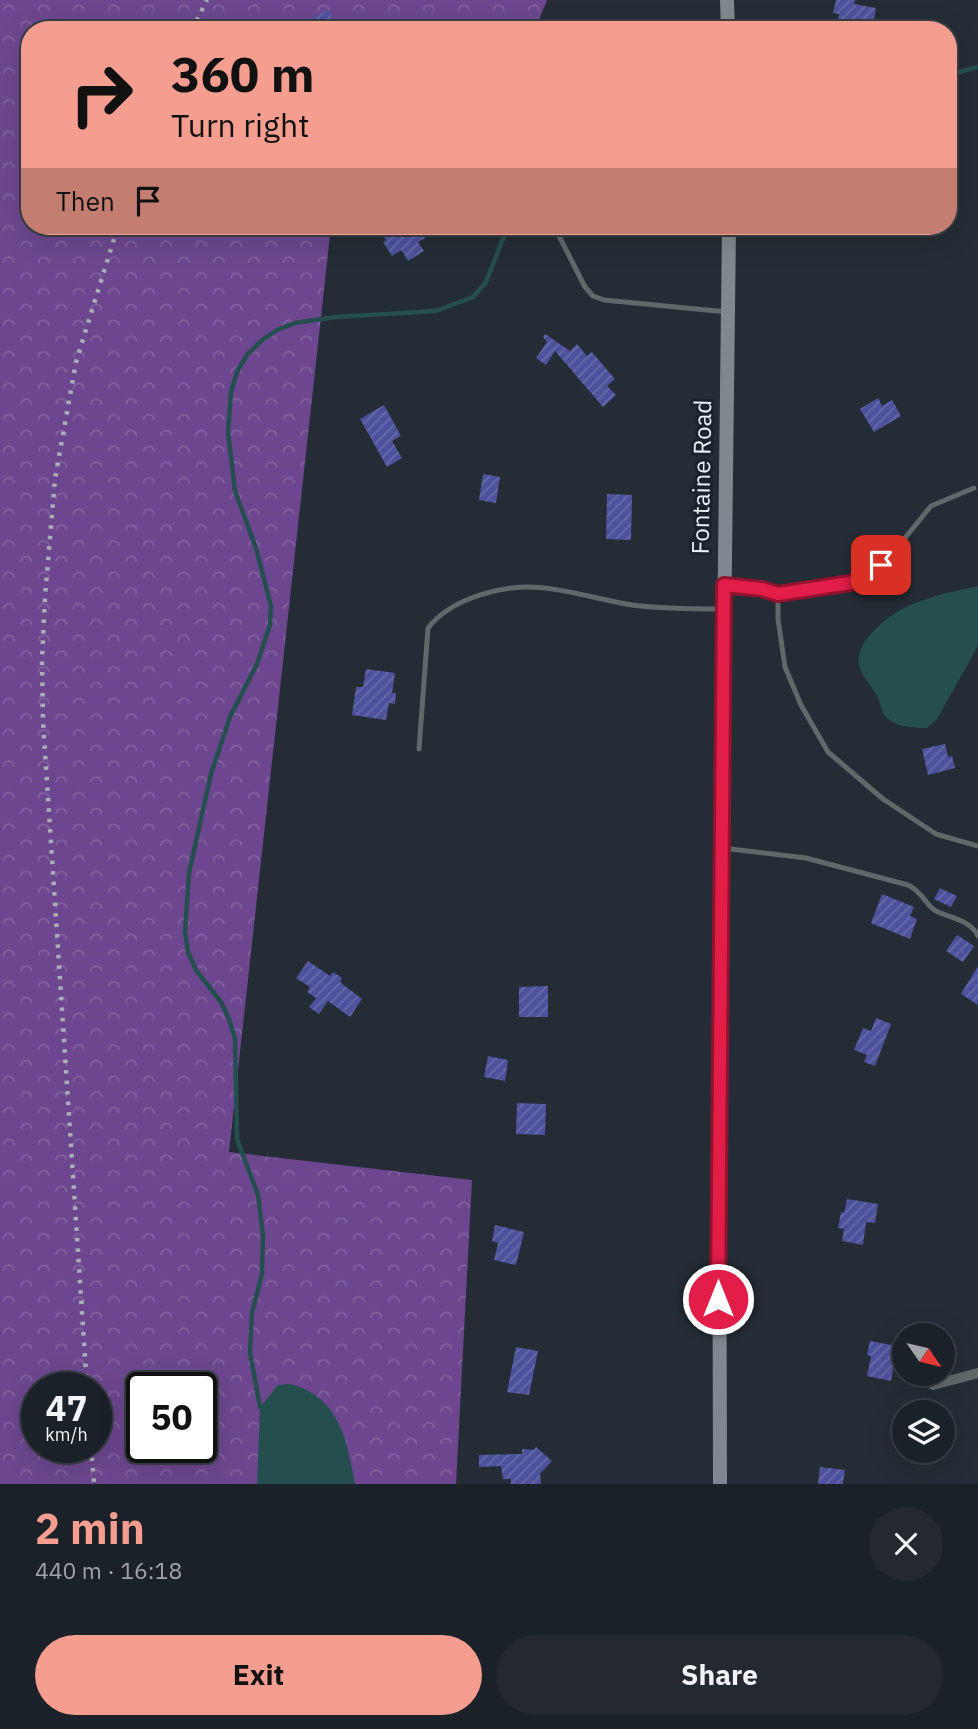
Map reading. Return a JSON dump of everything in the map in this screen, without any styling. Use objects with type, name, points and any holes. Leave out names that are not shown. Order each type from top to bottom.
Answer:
[{"type":"main road","points":[[727,0],[728,21]]},
{"type":"main road","name":"Fontaine Road","points":[[720,1484],[718,1308],[729,235]]},
{"type":"street","points":[[956,1379],[978,1373]]},
{"type":"lane","points":[[559,235],[585,287],[593,296],[604,300],[727,312]]},
{"type":"lane","points":[[724,585],[762,589],[778,594],[850,583],[870,576],[892,554],[931,506],[974,488]]},
{"type":"lane","points":[[419,749],[428,628],[435,618],[464,601],[501,590],[527,587],[643,606],[724,608]]},
{"type":"lane","points":[[778,594],[778,619],[785,667],[800,705],[828,752],[883,799],[936,834],[978,846]]},
{"type":"lane","points":[[722,848],[806,858],[908,885],[919,890],[932,909],[975,929],[978,936]]},
{"type":"green space","points":[[0,0],[547,0],[539,21],[21,21],[21,235],[330,235],[229,1152],[472,1180],[456,1484],[0,1484]]},
{"type":"shaded area","points":[[978,586],[978,646],[937,719],[927,728],[909,727],[891,721],[883,713],[878,698],[860,669],[859,657],[864,642],[881,624],[905,607]]},
{"type":"shaded area","points":[[291,1384],[321,1399],[331,1410],[349,1452],[355,1484],[257,1484],[260,1407],[278,1385]]},
{"type":"building","points":[[836,0],[855,0],[854,4],[876,8],[874,21],[838,21],[839,14],[833,13]]},
{"type":"building","points":[[329,10],[334,21],[306,21]]},
{"type":"building","points":[[383,235],[423,235],[425,238],[418,242],[424,251],[408,261],[401,250],[392,256],[383,242],[386,240]]},
{"type":"building","points":[[545,334],[570,351],[577,344],[587,356],[592,352],[615,379],[607,386],[616,395],[603,407],[555,351],[546,365],[536,358],[547,342],[543,337]]},
{"type":"building","points":[[878,398],[882,406],[892,400],[901,416],[874,432],[860,409]]},
{"type":"building","points":[[384,405],[401,436],[392,441],[402,458],[387,467],[360,419]]},
{"type":"building","points":[[483,474],[500,477],[496,503],[479,500]]},
{"type":"building","points":[[607,494],[632,495],[631,540],[606,539]]},
{"type":"building","points":[[366,669],[395,673],[392,693],[396,693],[395,704],[389,703],[386,720],[352,715],[356,687],[363,687]]},
{"type":"building","points":[[945,744],[948,757],[952,756],[955,768],[928,775],[922,749]]},
{"type":"building","points":[[940,888],[957,896],[951,907],[934,899]]},
{"type":"building","points":[[882,894],[914,907],[910,916],[917,919],[910,939],[871,923]]},
{"type":"building","points":[[957,935],[974,946],[963,962],[946,951]]},
{"type":"building","points":[[308,961],[330,976],[333,972],[342,978],[340,982],[362,999],[350,1017],[328,1001],[319,1014],[309,1007],[316,998],[307,992],[310,987],[296,978]]},
{"type":"building","points":[[978,966],[978,1005],[961,994]]},
{"type":"building","points":[[548,986],[548,1017],[519,1017],[519,987]]},
{"type":"building","points":[[876,1018],[891,1024],[875,1066],[864,1062],[867,1055],[854,1050],[863,1028],[871,1031]]},
{"type":"building","points":[[488,1056],[508,1060],[505,1081],[484,1077]]},
{"type":"building","points":[[517,1103],[546,1104],[545,1135],[516,1134]]},
{"type":"building","points":[[847,1199],[878,1204],[875,1223],[866,1222],[863,1245],[842,1241],[844,1229],[838,1228]]},
{"type":"building","points":[[495,1225],[524,1232],[516,1265],[494,1260],[498,1243],[492,1241]]},
{"type":"building","points":[[870,1341],[892,1345],[891,1381],[867,1376],[871,1356],[867,1355]]},
{"type":"building","points":[[516,1347],[538,1351],[529,1395],[507,1392]]},
{"type":"building","points":[[536,1447],[552,1461],[540,1474],[541,1484],[511,1484],[511,1479],[503,1479],[501,1466],[479,1467],[479,1455],[522,1454],[522,1449],[534,1450]]},
{"type":"building","points":[[820,1467],[845,1470],[843,1484],[818,1484]]},
{"type":"waterway","points":[[957,73],[978,67]]},
{"type":"waterway","points":[[260,1407],[250,1353],[252,1313],[262,1274],[263,1235],[258,1195],[237,1139],[235,1039],[221,1002],[196,970],[188,952],[185,932],[189,873],[211,774],[230,717],[257,664],[270,625],[271,606],[256,548],[235,491],[228,432],[231,392],[237,372],[247,355],[277,330],[295,323],[336,317],[436,311],[473,297],[486,282],[504,235]]},
{"type":"railway","points":[[196,21],[207,0]]},
{"type":"railway","points":[[86,1372],[43,722],[42,659],[55,479],[76,362],[115,235]]},
{"type":"railway","points":[[92,1463],[94,1484]]},
{"type":"route","points":[[718,1299],[724,585],[762,589],[778,594],[850,583],[870,576],[881,565]]}]
